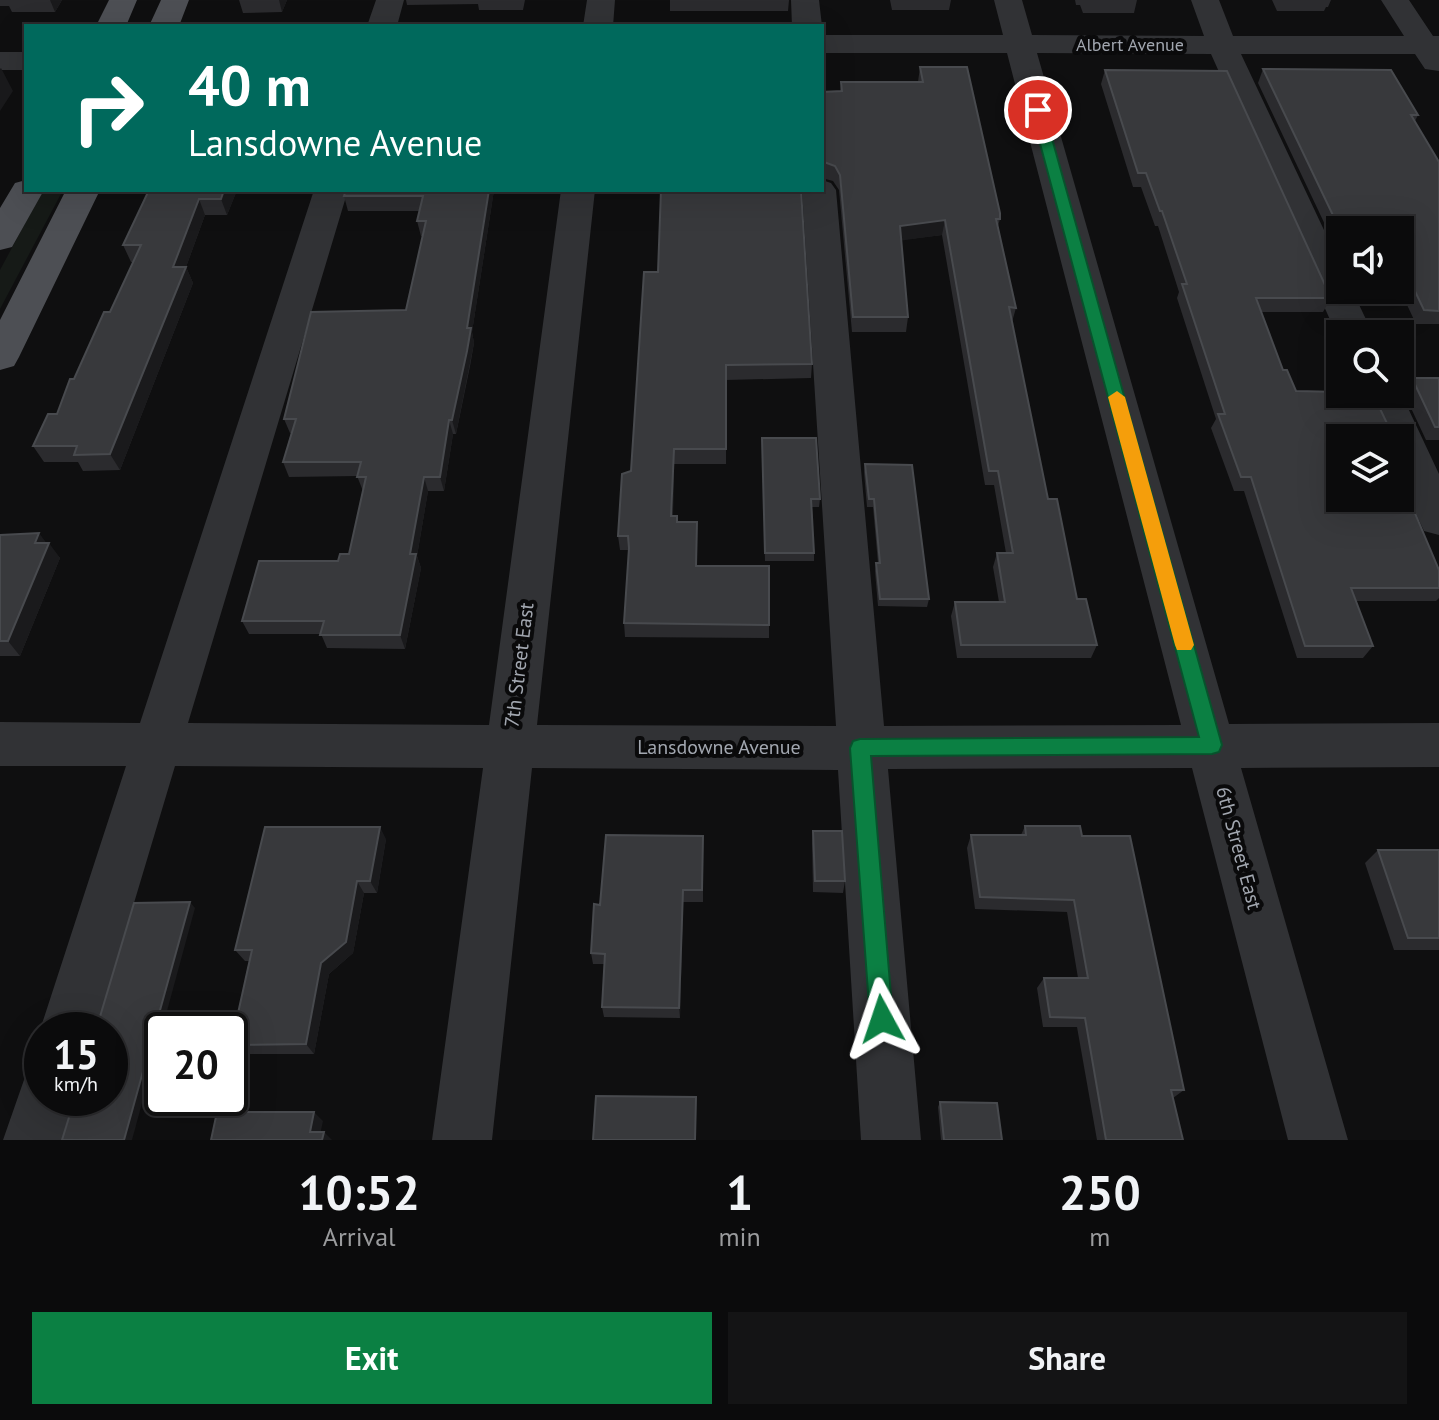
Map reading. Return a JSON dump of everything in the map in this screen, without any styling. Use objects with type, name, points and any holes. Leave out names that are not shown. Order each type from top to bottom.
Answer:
[{"type":"main road","points":[[112,24],[123,0]]},
{"type":"main road","points":[[165,24],[175,0]]},
{"type":"main road","points":[[0,357],[82,192]]},
{"type":"main road","points":[[0,239],[16,198]]},
{"type":"street","points":[[383,24],[390,0]]},
{"type":"street","points":[[598,24],[601,0]]},
{"type":"street","points":[[805,0],[807,24]]},
{"type":"street","name":"6th Street East","points":[[1008,0],[1318,1140]]},
{"type":"street","points":[[1205,0],[1222,45],[1348,320]]},
{"type":"street","points":[[1395,0],[1434,53]]},
{"type":"street","points":[[0,33],[24,33]]},
{"type":"street","name":"Albert Avenue","points":[[824,44],[1222,45],[1434,53]]},
{"type":"street","points":[[0,61],[24,61]]},
{"type":"street","points":[[74,1012],[330,192]]},
{"type":"street","name":"7th Street East","points":[[462,1140],[578,192]]},
{"type":"street","points":[[819,192],[891,1140]]},
{"type":"street","points":[[1388,408],[1439,519]]},
{"type":"street","name":"Lansdowne Avenue","points":[[0,744],[860,748],[1439,745]]},
{"type":"street","points":[[33,1140],[40,1116]]},
{"type":"shaded area","points":[[42,192],[62,192],[0,309],[0,270]]},
{"type":"building","points":[[920,67],[967,67],[1000,213],[1000,219],[996,219],[1016,308],[1009,307],[1048,499],[1057,499],[1077,599],[1086,599],[1097,645],[961,645],[955,602],[1005,602],[997,553],[1013,553],[998,471],[989,471],[945,220],[900,226],[908,317],[853,317],[840,175],[835,166],[824,162],[824,92],[842,91],[841,82],[923,82]]},
{"type":"building","points":[[1263,69],[1391,70],[1418,115],[1411,115],[1439,162],[1439,311],[1424,310],[1414,289],[1414,216],[1333,216]]},
{"type":"building","points":[[1105,70],[1227,71],[1326,287],[1326,298],[1256,298],[1283,370],[1287,370],[1296,391],[1326,392],[1326,408],[1380,408],[1387,424],[1326,424],[1326,512],[1414,511],[1439,570],[1439,588],[1351,588],[1373,646],[1305,646],[1251,477],[1241,477],[1218,414],[1225,414],[1182,284],[1187,284],[1162,211],[1146,173],[1138,173]]},
{"type":"building","points":[[148,192],[223,192],[221,199],[199,199],[173,267],[186,267],[110,454],[74,455],[77,446],[33,446],[48,414],[57,414],[70,379],[74,379],[104,312],[110,312],[141,245],[123,245]]},
{"type":"building","points":[[345,192],[489,192],[467,328],[471,328],[467,351],[452,420],[449,420],[440,477],[424,477],[410,554],[416,554],[400,635],[320,635],[324,621],[242,621],[259,561],[338,561],[340,554],[349,554],[366,477],[357,477],[361,462],[283,462],[296,419],[284,419],[311,312],[406,310],[426,221],[417,221],[423,196],[344,196]]},
{"type":"building","points":[[661,192],[801,192],[812,364],[726,365],[726,449],[674,449],[671,516],[677,516],[677,522],[697,522],[696,566],[769,566],[769,625],[624,623],[629,548],[628,536],[618,536],[622,474],[631,471],[644,272],[658,272]]},
{"type":"building","points":[[1414,378],[1439,378],[1439,427],[1435,427]]},
{"type":"building","points":[[762,438],[816,438],[820,499],[811,499],[814,553],[765,553]]},
{"type":"building","points":[[865,464],[912,465],[929,599],[880,599],[874,499],[869,499]]},
{"type":"building","points":[[39,533],[35,543],[49,543],[8,641],[0,641],[0,535]]},
{"type":"building","points":[[1025,826],[1080,826],[1082,836],[1130,836],[1184,1090],[1171,1090],[1183,1140],[1106,1140],[1085,1018],[1050,1017],[1044,978],[1088,978],[1074,900],[980,897],[971,835],[1026,835]]},
{"type":"building","points":[[265,827],[380,827],[370,881],[357,881],[346,942],[321,963],[306,1044],[248,1045],[248,1012],[238,1012],[252,950],[235,950]]},
{"type":"building","points":[[813,831],[842,831],[845,881],[815,881]]},
{"type":"building","points":[[606,835],[703,836],[702,890],[683,890],[679,1008],[602,1007],[605,954],[591,953],[594,904],[600,905]]},
{"type":"building","points":[[1378,850],[1439,850],[1439,938],[1408,938]]},
{"type":"building","points":[[190,902],[159,1012],[144,1012],[144,1068],[124,1140],[62,1140],[69,1116],[128,1116],[128,1012],[101,1012],[134,903]]},
{"type":"building","points":[[596,1096],[696,1097],[695,1140],[593,1140]]},
{"type":"building","points":[[940,1102],[997,1103],[1002,1140],[944,1140]]},
{"type":"building","points":[[248,1112],[314,1112],[310,1132],[324,1132],[322,1140],[211,1140],[216,1116],[248,1116]]},
{"type":"slow traffic","points":[[1117,397],[1184,645]]},
{"type":"route","points":[[882,1019],[860,748],[1212,745],[1038,110]]}]
